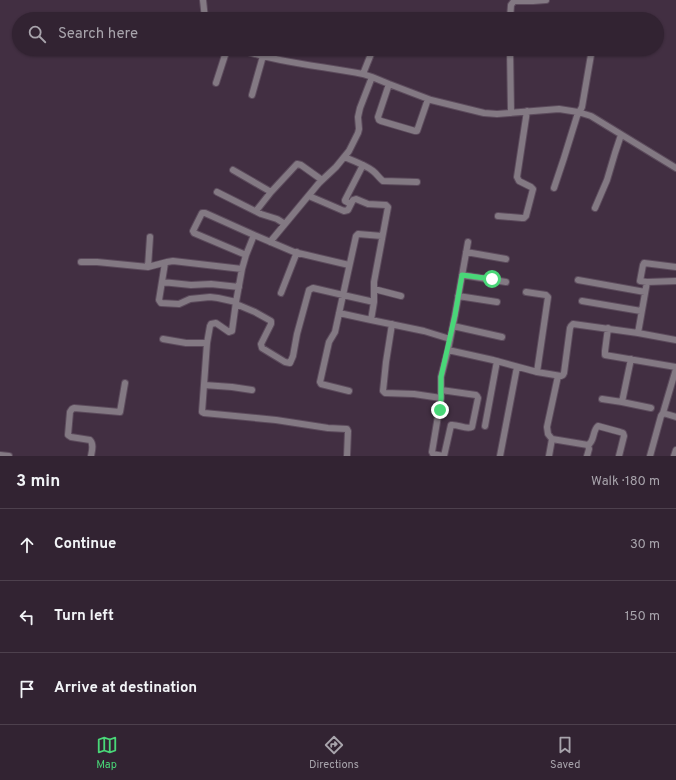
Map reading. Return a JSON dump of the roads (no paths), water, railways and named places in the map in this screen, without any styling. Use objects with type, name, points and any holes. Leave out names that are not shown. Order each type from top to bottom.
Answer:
[{"type":"street","points":[[203,0],[204,12]]},
{"type":"street","points":[[510,12],[511,5],[514,1],[546,0]]},
{"type":"street","points":[[216,83],[225,56]]},
{"type":"street","points":[[252,95],[263,56],[363,74],[428,99],[484,113],[511,113],[559,109],[580,112],[591,116],[676,168]]},
{"type":"street","points":[[363,74],[370,56]]},
{"type":"street","points":[[510,56],[511,113]]},
{"type":"street","points":[[554,188],[577,116],[582,107],[591,56]]},
{"type":"street","points":[[270,242],[322,180],[336,167],[349,151],[358,133],[358,117],[360,108],[372,77]]},
{"type":"street","points":[[389,84],[378,117],[381,121],[416,131],[428,99]]},
{"type":"street","points":[[498,216],[524,218],[526,216],[532,187],[519,181],[517,177],[527,111]]},
{"type":"street","points":[[595,208],[607,180],[621,135]]},
{"type":"street","points":[[344,158],[363,165],[383,180],[417,182]]},
{"type":"street","points":[[256,211],[297,164],[301,165],[322,180]]},
{"type":"street","points":[[351,204],[345,200],[363,165]]},
{"type":"street","points":[[233,170],[271,192]]},
{"type":"street","points":[[217,192],[285,224]]},
{"type":"street","points":[[309,196],[344,211],[348,210],[353,200],[356,199],[368,204],[387,206],[388,208],[374,282],[374,302],[371,320]]},
{"type":"street","points":[[246,255],[194,233],[193,231],[201,214],[203,213],[285,249],[349,266]]},
{"type":"street","points":[[349,391],[321,384],[320,382],[329,342],[335,332],[355,238],[357,234],[382,236]]},
{"type":"street","points":[[254,235],[242,269],[232,331],[229,332],[216,323],[211,324],[202,411],[203,413],[243,418],[276,420],[328,428],[347,429],[346,456]]},
{"type":"street","points":[[148,267],[150,237]]},
{"type":"street","points":[[441,390],[476,395],[478,397],[472,427],[469,428],[452,424],[450,426],[444,456],[433,454],[432,452],[441,398],[441,390],[441,377],[453,326],[468,242]]},
{"type":"street","points":[[281,293],[297,252]]},
{"type":"street","points":[[466,252],[506,259]]},
{"type":"street","points":[[80,262],[97,262],[148,267],[173,261],[242,269]]},
{"type":"street","points":[[165,263],[159,300],[161,302],[179,304],[190,299],[210,297],[236,303],[271,321],[262,344],[262,348],[285,362],[290,363],[309,290],[312,288],[374,302]]},
{"type":"street","points":[[676,267],[644,264],[640,281],[676,281]]},
{"type":"street","points":[[462,275],[506,282]]},
{"type":"street","points":[[578,280],[645,292]]},
{"type":"street","points":[[162,282],[191,285],[218,284],[239,287]]},
{"type":"street","points":[[638,333],[647,282]]},
{"type":"street","points":[[374,289],[401,296]]},
{"type":"street","points":[[526,292],[546,295],[548,297],[537,372]]},
{"type":"street","points":[[458,296],[497,302]]},
{"type":"street","points":[[582,301],[641,311]]},
{"type":"street","points":[[339,314],[428,332],[450,339]]},
{"type":"street","points":[[392,324],[383,391],[385,393],[414,394],[441,398]]},
{"type":"street","points":[[448,350],[537,372],[562,376],[564,373],[571,326],[573,324],[608,328],[676,340]]},
{"type":"street","points":[[453,326],[502,337]]},
{"type":"street","points":[[608,328],[604,351],[606,354],[676,368],[663,413],[660,416],[650,456]]},
{"type":"street","points":[[163,339],[193,343],[208,343]]},
{"type":"street","points":[[622,402],[631,359]]},
{"type":"street","points":[[485,426],[497,361]]},
{"type":"street","points":[[500,456],[518,367]]},
{"type":"street","points":[[558,376],[547,427],[548,434],[552,439],[588,445]]},
{"type":"street","points":[[92,456],[93,445],[90,440],[70,438],[68,435],[70,412],[74,408],[120,412],[125,383]]},
{"type":"street","points":[[204,385],[252,390]]},
{"type":"street","points":[[602,398],[651,408]]},
{"type":"street","points":[[663,413],[676,417]]},
{"type":"street","points":[[587,456],[588,445],[592,442],[598,426],[624,434],[619,456]]},
{"type":"street","points":[[549,456],[552,439]]},
{"type":"street","points":[[674,456],[676,450]]},
{"type":"street","points":[[0,455],[9,456]]}]
